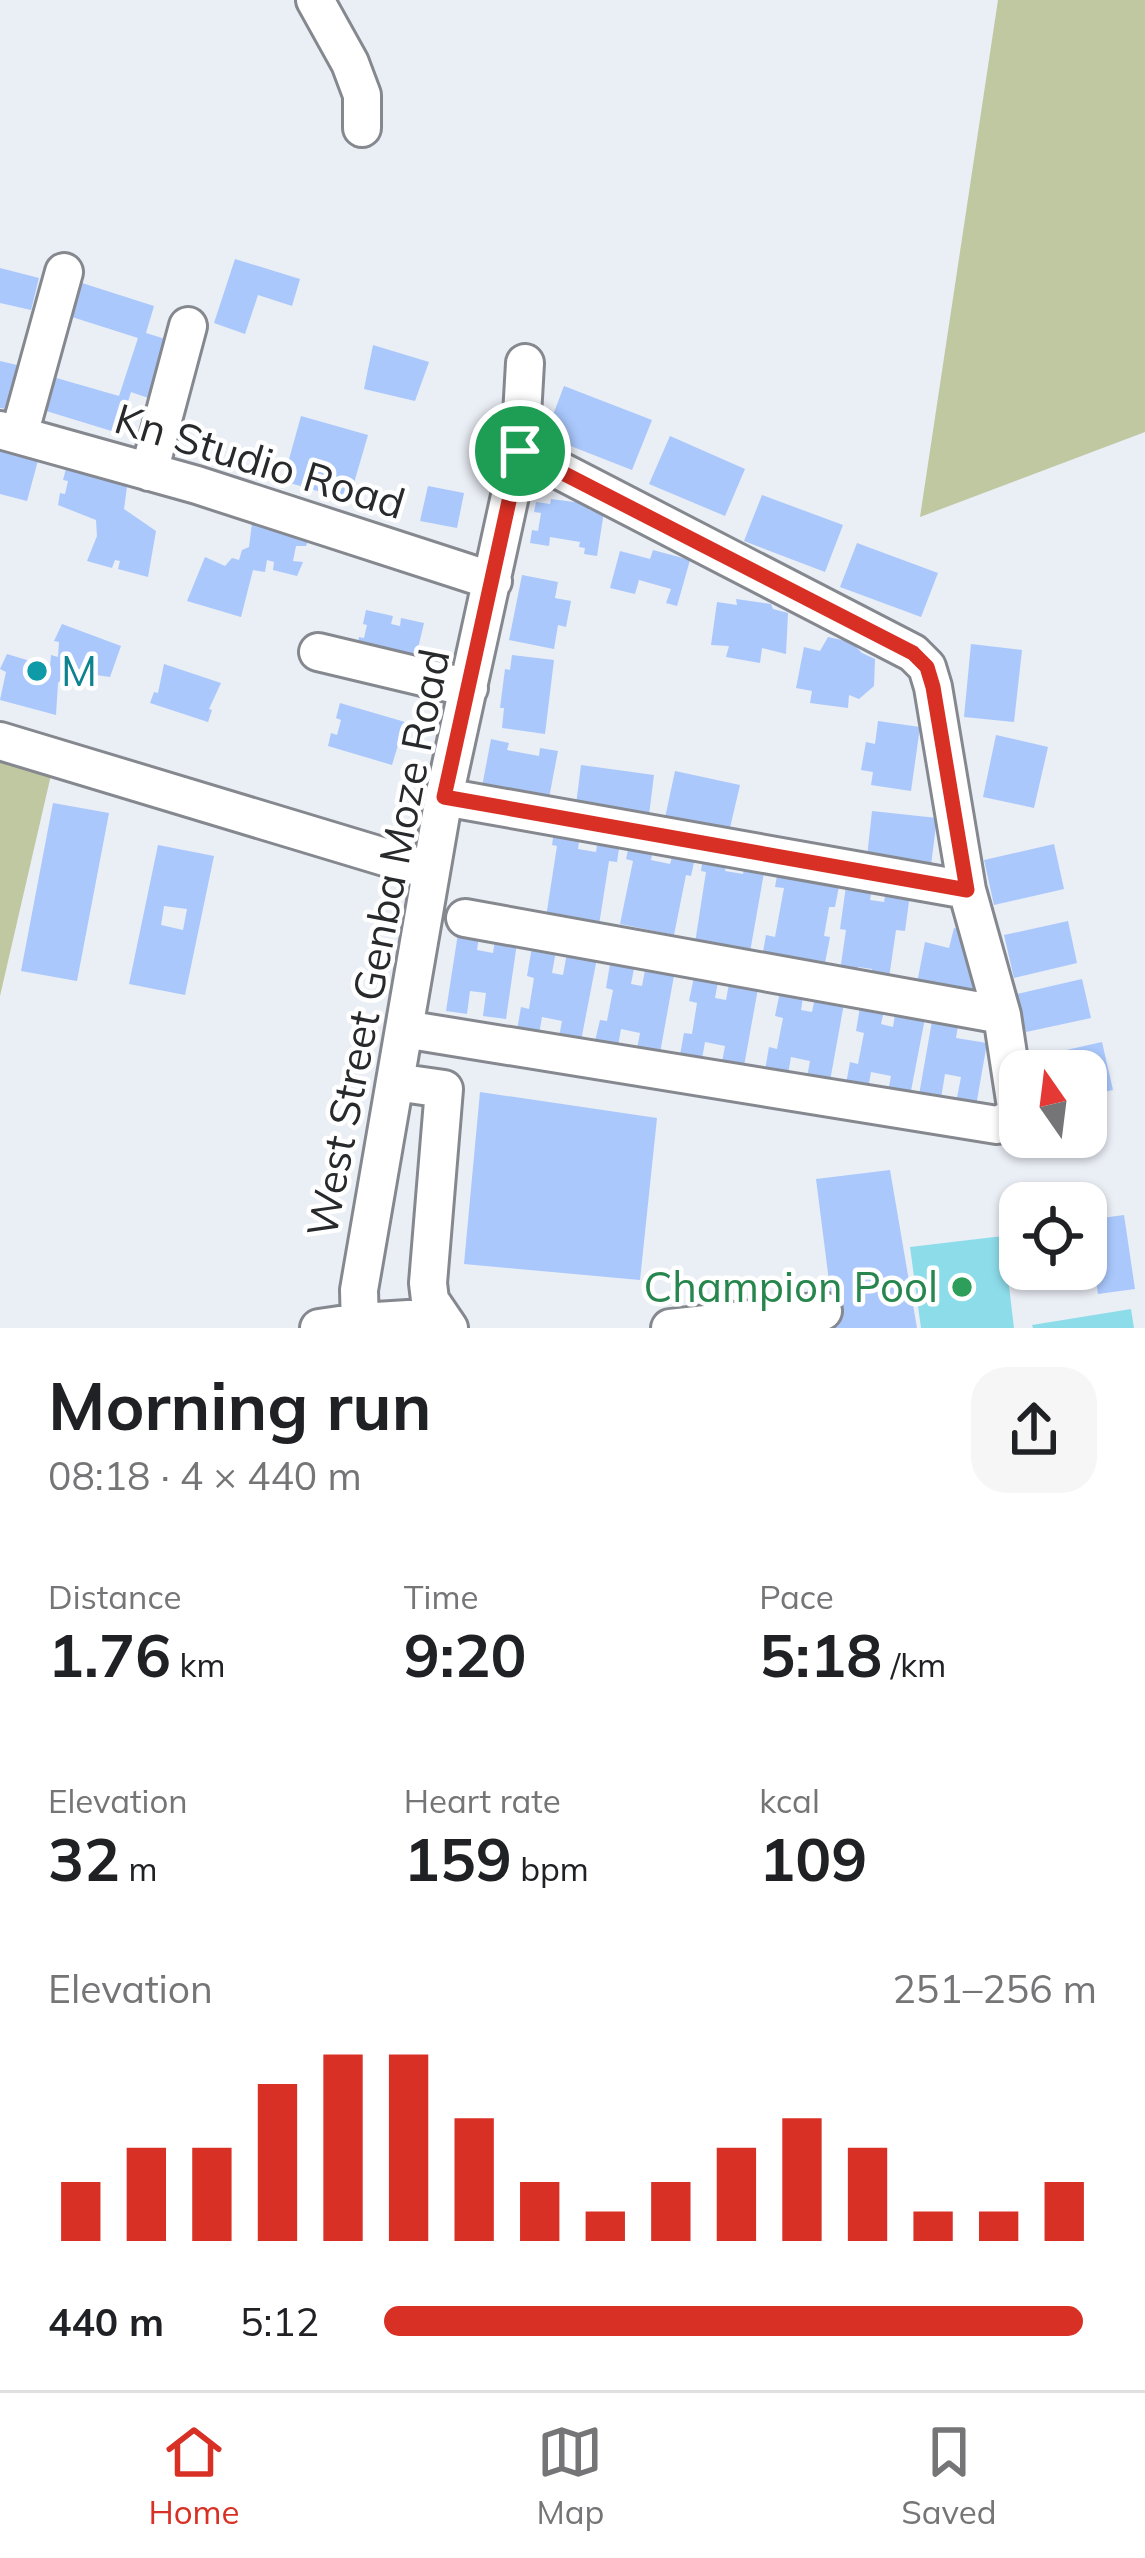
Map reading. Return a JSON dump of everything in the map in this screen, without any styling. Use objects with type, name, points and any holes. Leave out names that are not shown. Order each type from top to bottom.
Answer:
[{"type":"street","points":[[315,0],[362,94],[362,128]]},
{"type":"street","points":[[9,432],[64,272]]},
{"type":"street","points":[[149,472],[188,326]]},
{"type":"street","name":"West Street Genba Moze Road","points":[[360,1325],[359,1290],[444,797],[520,451],[525,363]]},
{"type":"street","name":"Kn Studio Road","points":[[9,432],[197,485],[493,581]]},
{"type":"street","points":[[404,1029],[997,1124],[1012,1119],[1016,1107],[1001,1015],[967,890],[927,667],[913,653],[520,451]]},
{"type":"street","points":[[318,652],[469,688]]},
{"type":"street","points":[[0,741],[431,872]]},
{"type":"street","points":[[444,797],[967,890]]},
{"type":"street","points":[[465,918],[1001,1015]]},
{"type":"street","points":[[395,1082],[444,1089],[428,1283],[430,1300],[445,1323]]},
{"type":"street","points":[[670,1328],[823,1311]]},
{"type":"street","points":[[319,1328],[445,1323]]},
{"type":"green space","points":[[998,0],[1145,0],[1145,432],[920,517]]},
{"type":"green space","points":[[0,762],[51,775],[0,996]]},
{"type":"water","name":"Champion Pool","points":[[999,1236],[999,1290],[1009,1290],[1014,1328],[921,1328],[910,1247]]},
{"type":"water","points":[[1131,1309],[1134,1328],[1032,1325]]},
{"type":"building","points":[[235,259],[300,279],[292,306],[258,295],[245,334],[214,323]]},
{"type":"building","points":[[0,268],[39,278],[31,310],[0,303]]},
{"type":"building","points":[[82,283],[154,306],[146,333],[175,342],[157,401],[131,392],[118,433],[43,410],[53,377],[119,396],[138,338],[72,317]]},
{"type":"building","points":[[373,345],[429,362],[415,401],[364,389]]},
{"type":"building","points":[[0,361],[17,365],[6,409],[0,408]]},
{"type":"building","points":[[564,386],[652,420],[632,470],[545,436]]},
{"type":"building","points":[[301,416],[368,435],[349,500],[283,481]]},
{"type":"building","points":[[670,436],[745,469],[725,516],[649,484]]},
{"type":"building","points":[[0,442],[40,453],[27,501],[0,494]]},
{"type":"building","points":[[68,461],[128,479],[124,509],[156,531],[148,577],[118,569],[120,561],[115,560],[112,568],[87,561],[97,536],[96,520],[58,505],[68,481],[63,480]]},
{"type":"building","points":[[428,486],[464,493],[457,528],[420,521]]},
{"type":"building","points":[[762,495],[843,525],[825,572],[744,541]]},
{"type":"building","points":[[551,499],[590,504],[589,510],[604,512],[597,556],[584,554],[580,542],[550,537],[549,546],[530,543],[541,513],[534,512],[536,502],[550,504]]},
{"type":"building","points":[[252,523],[282,525],[309,539],[306,546],[296,546],[293,561],[303,562],[297,576],[273,570],[274,562],[267,560],[265,572],[253,570],[241,617],[187,601],[205,557],[225,566],[232,558],[239,560],[242,550],[249,547]]},
{"type":"building","points":[[857,543],[938,573],[921,617],[840,587]]},
{"type":"building","points":[[653,550],[690,560],[677,606],[666,603],[671,589],[639,580],[635,594],[610,588],[620,551],[650,559]]},
{"type":"building","points":[[522,575],[558,582],[555,598],[571,601],[566,627],[558,625],[554,649],[509,640]]},
{"type":"building","points":[[736,599],[771,604],[788,613],[786,654],[762,648],[760,663],[726,657],[729,646],[711,645],[717,602],[737,605]]},
{"type":"building","points":[[366,610],[393,616],[391,624],[400,626],[401,618],[424,623],[414,665],[356,652],[359,637],[364,638]]},
{"type":"building","name":"M","points":[[62,624],[121,646],[110,677],[96,675],[95,683],[79,680],[83,669],[71,669],[58,683],[56,715],[0,700],[6,672],[0,669],[7,654],[50,667],[51,655],[58,657],[59,642],[54,641]]},
{"type":"building","points":[[828,637],[851,642],[875,659],[874,686],[859,699],[849,695],[848,708],[810,703],[812,691],[796,688],[804,647],[820,651]]},
{"type":"building","points":[[971,644],[1022,650],[1014,722],[964,717]]},
{"type":"building","points":[[512,655],[554,660],[545,734],[502,728],[505,669],[510,670]]},
{"type":"building","points":[[164,664],[221,683],[208,722],[150,703],[154,692],[158,693]]},
{"type":"building","points":[[340,703],[405,722],[392,765],[328,746],[331,733],[337,735]]},
{"type":"building","points":[[878,721],[920,727],[911,791],[871,785],[873,772],[861,770],[866,742],[875,744]]},
{"type":"building","points":[[996,735],[1048,747],[1034,808],[983,797]]},
{"type":"building","points":[[491,739],[509,743],[507,750],[539,756],[540,748],[558,751],[548,803],[481,792]]},
{"type":"building","points":[[581,765],[654,775],[649,815],[576,805]]},
{"type":"building","points":[[675,771],[740,785],[729,832],[665,818]]},
{"type":"building","points":[[53,803],[109,813],[77,981],[21,971]]},
{"type":"building","points":[[872,811],[937,818],[931,865],[867,857]]},
{"type":"building","points":[[554,831],[580,835],[578,849],[596,852],[598,838],[620,842],[617,862],[609,861],[599,925],[546,917],[557,846],[552,845]]},
{"type":"building","points":[[1054,844],[1064,889],[994,905],[984,860]]},
{"type":"building","points":[[158,845],[214,856],[185,995],[129,984]],"holes":[[[164,906],[187,909],[183,930],[161,925]]]},
{"type":"building","points":[[629,845],[653,850],[651,860],[670,864],[673,854],[695,858],[691,876],[686,875],[674,935],[620,924],[633,861],[626,859]]},
{"type":"building","points":[[703,857],[727,861],[725,871],[743,874],[745,863],[765,867],[750,952],[695,943],[706,872],[701,871]]},
{"type":"building","points":[[778,870],[840,881],[835,907],[829,907],[825,963],[763,952],[766,935],[775,937],[784,888],[775,887]]},
{"type":"building","points":[[846,886],[872,889],[870,900],[884,902],[886,891],[910,894],[905,931],[896,930],[889,978],[871,976],[872,969],[858,967],[857,973],[840,971]]},
{"type":"building","points":[[1068,921],[1077,963],[1014,978],[1004,935]]},
{"type":"building","points":[[459,927],[480,930],[477,950],[493,953],[496,933],[518,936],[506,1019],[483,1016],[486,993],[470,991],[467,1014],[446,1011]]},
{"type":"building","points":[[954,928],[973,932],[979,956],[972,985],[986,988],[977,1002],[916,988],[925,942],[949,948]]},
{"type":"building","points":[[532,947],[556,951],[552,973],[563,975],[567,953],[597,958],[581,1041],[559,1037],[562,1021],[542,1017],[539,1034],[517,1030],[521,1007],[529,1009]]},
{"type":"building","points":[[611,958],[635,963],[631,984],[642,986],[646,965],[675,970],[660,1053],[637,1049],[640,1033],[621,1029],[618,1046],[595,1041],[600,1020],[607,1021],[613,990],[606,988]]},
{"type":"building","points":[[695,972],[719,976],[715,998],[726,1000],[730,978],[759,983],[744,1066],[722,1062],[725,1046],[705,1042],[702,1059],[680,1055],[684,1033],[692,1034],[697,1003],[689,1001]]},
{"type":"building","points":[[1082,979],[1091,1018],[1026,1032],[1017,994]]},
{"type":"building","points":[[781,987],[804,991],[801,1010],[812,1012],[816,993],[845,998],[830,1081],[807,1077],[810,1061],[791,1057],[788,1074],[765,1070],[769,1047],[777,1049],[783,1018],[775,1016]]},
{"type":"building","points":[[861,1001],[885,1006],[881,1024],[893,1027],[896,1008],[926,1013],[910,1096],[888,1092],[891,1076],[871,1072],[868,1089],[846,1084],[850,1062],[858,1064],[864,1033],[856,1031]]},
{"type":"building","points":[[932,1021],[958,1025],[956,1038],[987,1043],[976,1106],[956,1103],[961,1077],[945,1074],[941,1098],[919,1095]]},
{"type":"building","points":[[1102,1042],[1104,1050],[1066,1050]]},
{"type":"building","points":[[480,1092],[657,1118],[640,1280],[464,1264]]},
{"type":"building","points":[[890,1170],[917,1328],[835,1328],[816,1179]]},
{"type":"building","points":[[1124,1215],[1135,1289],[1098,1294],[1097,1290],[1107,1290],[1107,1217]]},
{"type":"place","name":"M","points":[[37,671]]},
{"type":"place","name":"Champion Pool","points":[[962,1287]]},
{"type":"route","points":[[520,451],[913,653],[927,667],[933,687],[967,890],[444,797],[520,451]]}]
